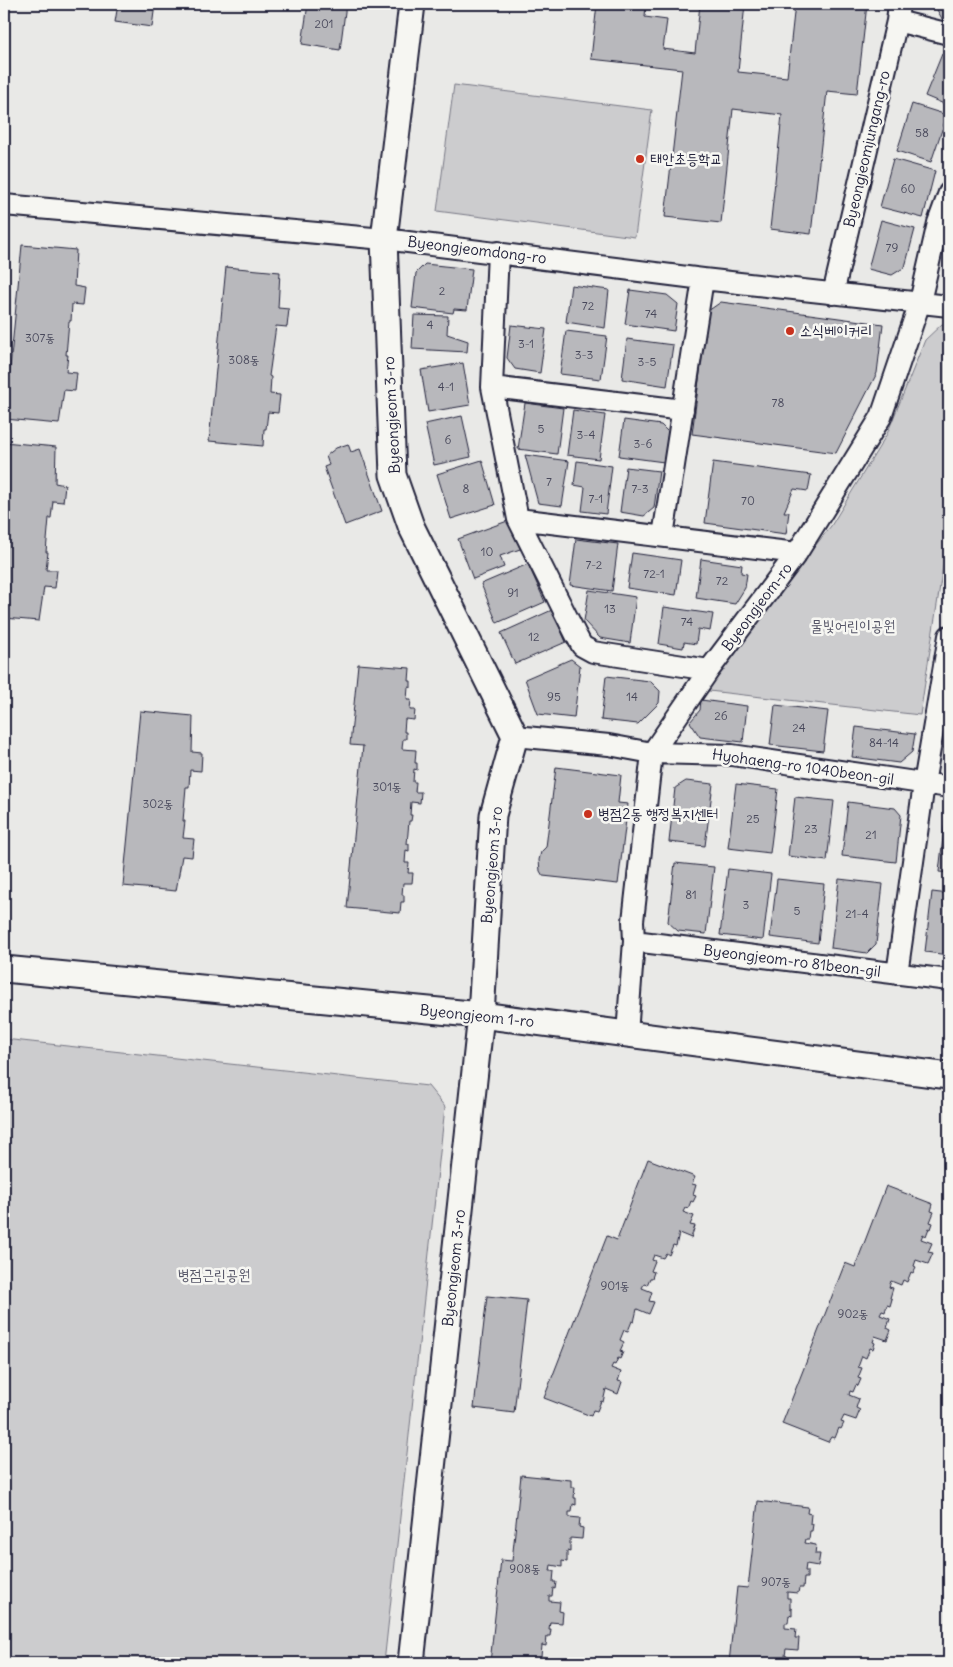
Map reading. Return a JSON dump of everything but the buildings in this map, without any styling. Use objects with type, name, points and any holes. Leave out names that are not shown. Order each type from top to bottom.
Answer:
[{"type":"street","name":"Byeongjeom 3-ro","points":[[411,1663],[481,1015],[493,815],[515,736],[411,526],[393,475],[384,239],[412,4]]},
{"type":"street","points":[[898,12],[949,34]]},
{"type":"street","name":"Byeongjeomjungang-ro","points":[[833,294],[898,12]]},
{"type":"street","name":"Byeongjeom-ro","points":[[627,1034],[634,942],[633,921],[652,753],[709,670],[797,553],[881,417],[920,302],[938,223],[949,193]]},
{"type":"street","name":"Byeongjeomdong-ro","points":[[4,205],[384,239],[704,279],[949,306]]},
{"type":"street","points":[[498,252],[492,387],[518,519],[582,646],[592,652],[709,670]]},
{"type":"street","points":[[663,536],[704,279]]},
{"type":"street","points":[[492,387],[683,410]]},
{"type":"street","points":[[518,519],[797,553]]},
{"type":"street","points":[[897,974],[924,784],[949,636]]},
{"type":"street","name":"Hyohaeng-ro 1040beon-gil","points":[[515,736],[609,744],[652,753],[732,755],[949,787]]},
{"type":"street","name":"Byeongjeom-ro 81beon-gil","points":[[634,942],[949,980]]},
{"type":"street","name":"Byeongjeom 1-ro","points":[[4,968],[481,1015],[949,1076]]},
{"type":"green space","points":[[454,85],[652,110],[635,237],[437,211]]},
{"type":"green space","name":"물빛어린이공원","points":[[942,324],[949,325],[949,527],[920,715],[709,691],[710,677],[831,526],[887,434],[925,340]]},
{"type":"green space","name":"병점근린공원","points":[[4,1039],[428,1086],[445,1107],[384,1663],[4,1663]]},
{"type":"place","name":"태안초등학교","points":[[640,159]]},
{"type":"place","name":"소식베이커리","points":[[790,331]]},
{"type":"place","name":"병점2동 행정복지센터","points":[[588,814]]}]
